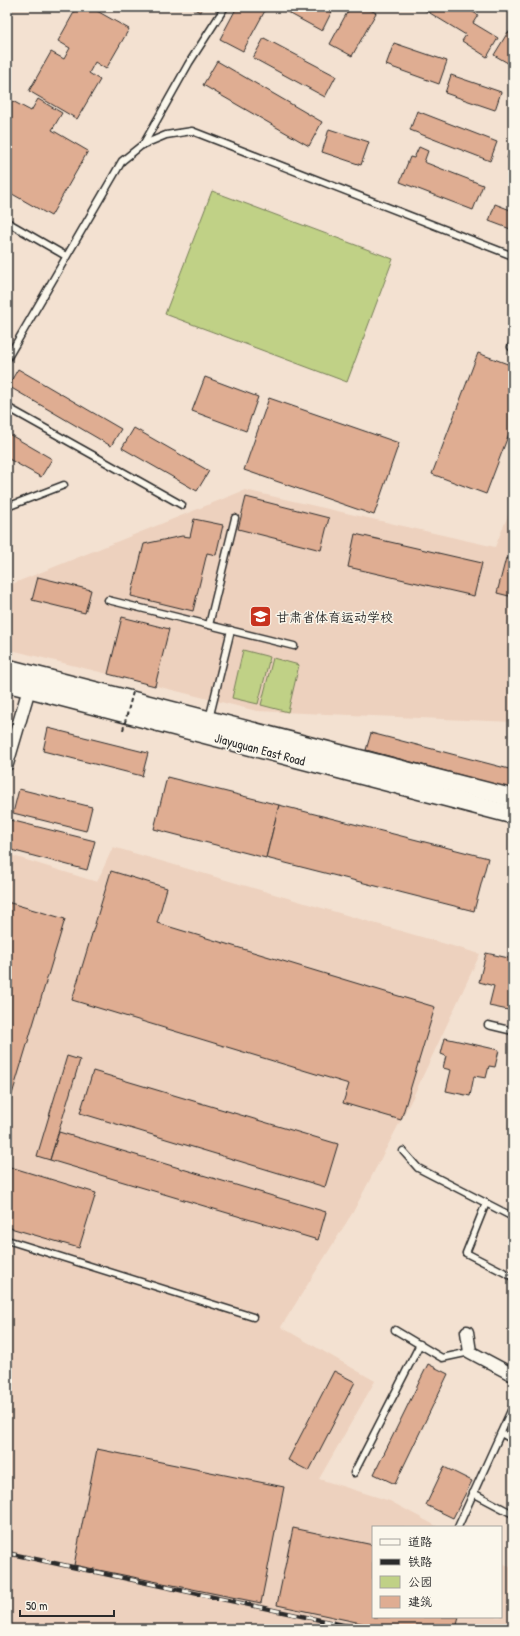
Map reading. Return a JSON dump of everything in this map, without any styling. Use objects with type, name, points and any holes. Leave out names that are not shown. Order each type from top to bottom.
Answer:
[{"type":"main road","name":"Jiayuguan East Road","points":[[7,668],[513,798]]},
{"type":"main road","name":"Jiayuguan East Road","points":[[7,683],[513,815]]},
{"type":"street","points":[[7,764],[29,689]]},
{"type":"street","points":[[468,1332],[470,1352],[513,1375]]},
{"type":"lane","points":[[142,145],[189,63],[225,7]]},
{"type":"lane","points":[[7,359],[122,161],[142,145],[166,135],[192,131],[513,256]]},
{"type":"lane","points":[[7,222],[66,256]]},
{"type":"lane","points":[[7,407],[182,505]]},
{"type":"lane","points":[[7,507],[64,484]]},
{"type":"lane","points":[[209,625],[235,518]]},
{"type":"lane","points":[[108,600],[294,646]]},
{"type":"lane","points":[[209,720],[231,630]]},
{"type":"lane","points":[[488,1025],[513,1031]]},
{"type":"lane","points":[[403,1151],[418,1168],[513,1217]]},
{"type":"lane","points":[[486,1203],[466,1253],[513,1277]]},
{"type":"lane","points":[[7,1240],[253,1316]]},
{"type":"lane","points":[[396,1330],[442,1358],[470,1352]]},
{"type":"lane","points":[[354,1473],[420,1344]]},
{"type":"lane","points":[[458,1526],[513,1406]]},
{"type":"lane","points":[[500,1434],[513,1440]]},
{"type":"lane","points":[[473,1493],[513,1514]]},
{"type":"path","points":[[123,730],[133,692]]},
{"type":"shaded area","name":"甘肃省体育运动学校","points":[[245,490],[495,547],[513,503],[513,722],[257,711],[7,649],[7,586]]},
{"type":"shaded area","points":[[113,847],[480,954],[413,1097],[353,1212],[281,1327],[375,1381],[319,1479],[390,1501],[436,1526],[372,1526],[372,1618],[502,1618],[502,1563],[513,1569],[513,1629],[7,1629],[7,854],[97,882]]},
{"type":"green space","points":[[212,191],[393,259],[347,382],[165,314]]},
{"type":"green space","points":[[243,650],[270,657],[258,704],[232,698]]},
{"type":"green space","points":[[273,658],[299,665],[288,712],[261,705]]},
{"type":"building","points":[[77,7],[90,7],[129,29],[106,69],[95,62],[89,73],[100,80],[77,119],[29,91],[51,52],[64,59],[70,48],[58,41]]},
{"type":"building","points":[[190,7],[203,7],[200,12]]},
{"type":"building","points":[[237,7],[267,7],[243,51],[220,39]]},
{"type":"building","points":[[287,7],[324,7],[332,11],[322,31],[285,11]]},
{"type":"building","points":[[350,7],[365,7],[376,13],[352,56],[330,44]]},
{"type":"building","points":[[420,7],[464,7],[478,15],[473,23],[498,38],[487,57],[462,41],[466,35]]},
{"type":"building","points":[[508,32],[513,35],[513,66],[494,55]]},
{"type":"building","points":[[264,38],[336,76],[325,97],[253,58]]},
{"type":"building","points":[[394,43],[447,61],[439,84],[386,65]]},
{"type":"building","points":[[217,61],[322,122],[309,146],[203,85]]},
{"type":"building","points":[[451,75],[501,92],[495,110],[445,93]]},
{"type":"building","points":[[7,98],[31,111],[38,99],[62,113],[52,130],[88,151],[51,216],[7,191]]},
{"type":"building","points":[[417,111],[497,142],[490,161],[410,130]]},
{"type":"building","points":[[329,129],[369,142],[361,165],[322,152]]},
{"type":"building","points":[[513,145],[513,161],[507,158]]},
{"type":"building","points":[[419,147],[428,151],[424,162],[483,185],[473,210],[400,182],[410,157],[414,158]]},
{"type":"building","points":[[495,204],[513,211],[513,230],[489,221]]},
{"type":"building","points":[[478,353],[513,366],[513,423],[486,494],[432,474]]},
{"type":"building","points":[[18,369],[121,429],[111,446],[8,386]]},
{"type":"building","points":[[205,377],[258,397],[246,431],[192,411]]},
{"type":"building","points":[[269,398],[399,443],[374,515],[244,470]]},
{"type":"building","points":[[134,428],[209,471],[197,491],[122,448]]},
{"type":"building","points":[[7,433],[52,459],[41,477],[7,458]]},
{"type":"building","points":[[246,497],[329,518],[321,550],[238,529]]},
{"type":"building","points":[[513,517],[513,529],[509,527]]},
{"type":"building","points":[[194,519],[223,525],[216,555],[207,553],[193,611],[131,596],[144,544],[182,536],[190,537]]},
{"type":"building","points":[[355,534],[482,563],[474,596],[348,567]]},
{"type":"building","points":[[506,558],[513,559],[513,597],[497,593]]},
{"type":"building","points":[[38,577],[91,590],[85,613],[32,600]]},
{"type":"building","points":[[122,617],[169,629],[155,686],[108,674]]},
{"type":"building","points":[[48,728],[148,753],[142,776],[43,751]]},
{"type":"building","points":[[371,733],[513,770],[513,789],[366,750]]},
{"type":"building","points":[[167,777],[279,805],[266,858],[154,829]]},
{"type":"building","points":[[19,789],[92,807],[86,831],[13,813]]},
{"type":"building","points":[[279,805],[488,858],[474,911],[266,858]]},
{"type":"building","points":[[10,820],[95,841],[87,870],[7,849],[7,830]]},
{"type":"building","points":[[111,871],[167,888],[157,923],[435,1007],[401,1120],[343,1103],[349,1084],[72,1000]]},
{"type":"building","points":[[7,902],[65,919],[7,1111]]},
{"type":"building","points":[[486,953],[513,959],[513,1011],[489,1006],[494,986],[479,982]]},
{"type":"building","points":[[445,1038],[499,1050],[495,1067],[489,1066],[486,1078],[474,1076],[470,1096],[446,1091],[451,1070],[443,1068],[446,1056],[441,1054]]},
{"type":"building","points":[[67,1056],[80,1060],[50,1160],[37,1156]]},
{"type":"building","points":[[93,1071],[338,1144],[325,1187],[80,1113]]},
{"type":"building","points":[[59,1132],[326,1212],[318,1240],[50,1160]]},
{"type":"building","points":[[7,1166],[96,1193],[79,1248],[7,1227]]},
{"type":"building","points":[[428,1364],[448,1374],[395,1484],[374,1474]]},
{"type":"building","points":[[334,1371],[355,1382],[309,1471],[288,1460]]},
{"type":"building","points":[[97,1449],[284,1487],[261,1603],[74,1565]]},
{"type":"building","points":[[444,1467],[472,1481],[453,1518],[426,1505]]},
{"type":"building","points":[[293,1528],[372,1545],[372,1618],[459,1618],[456,1629],[389,1629],[277,1605]]},
{"type":"railway","points":[[7,1553],[362,1629]]},
{"type":"place","name":"甘肃省体育运动学校","points":[[260,617]]}]
